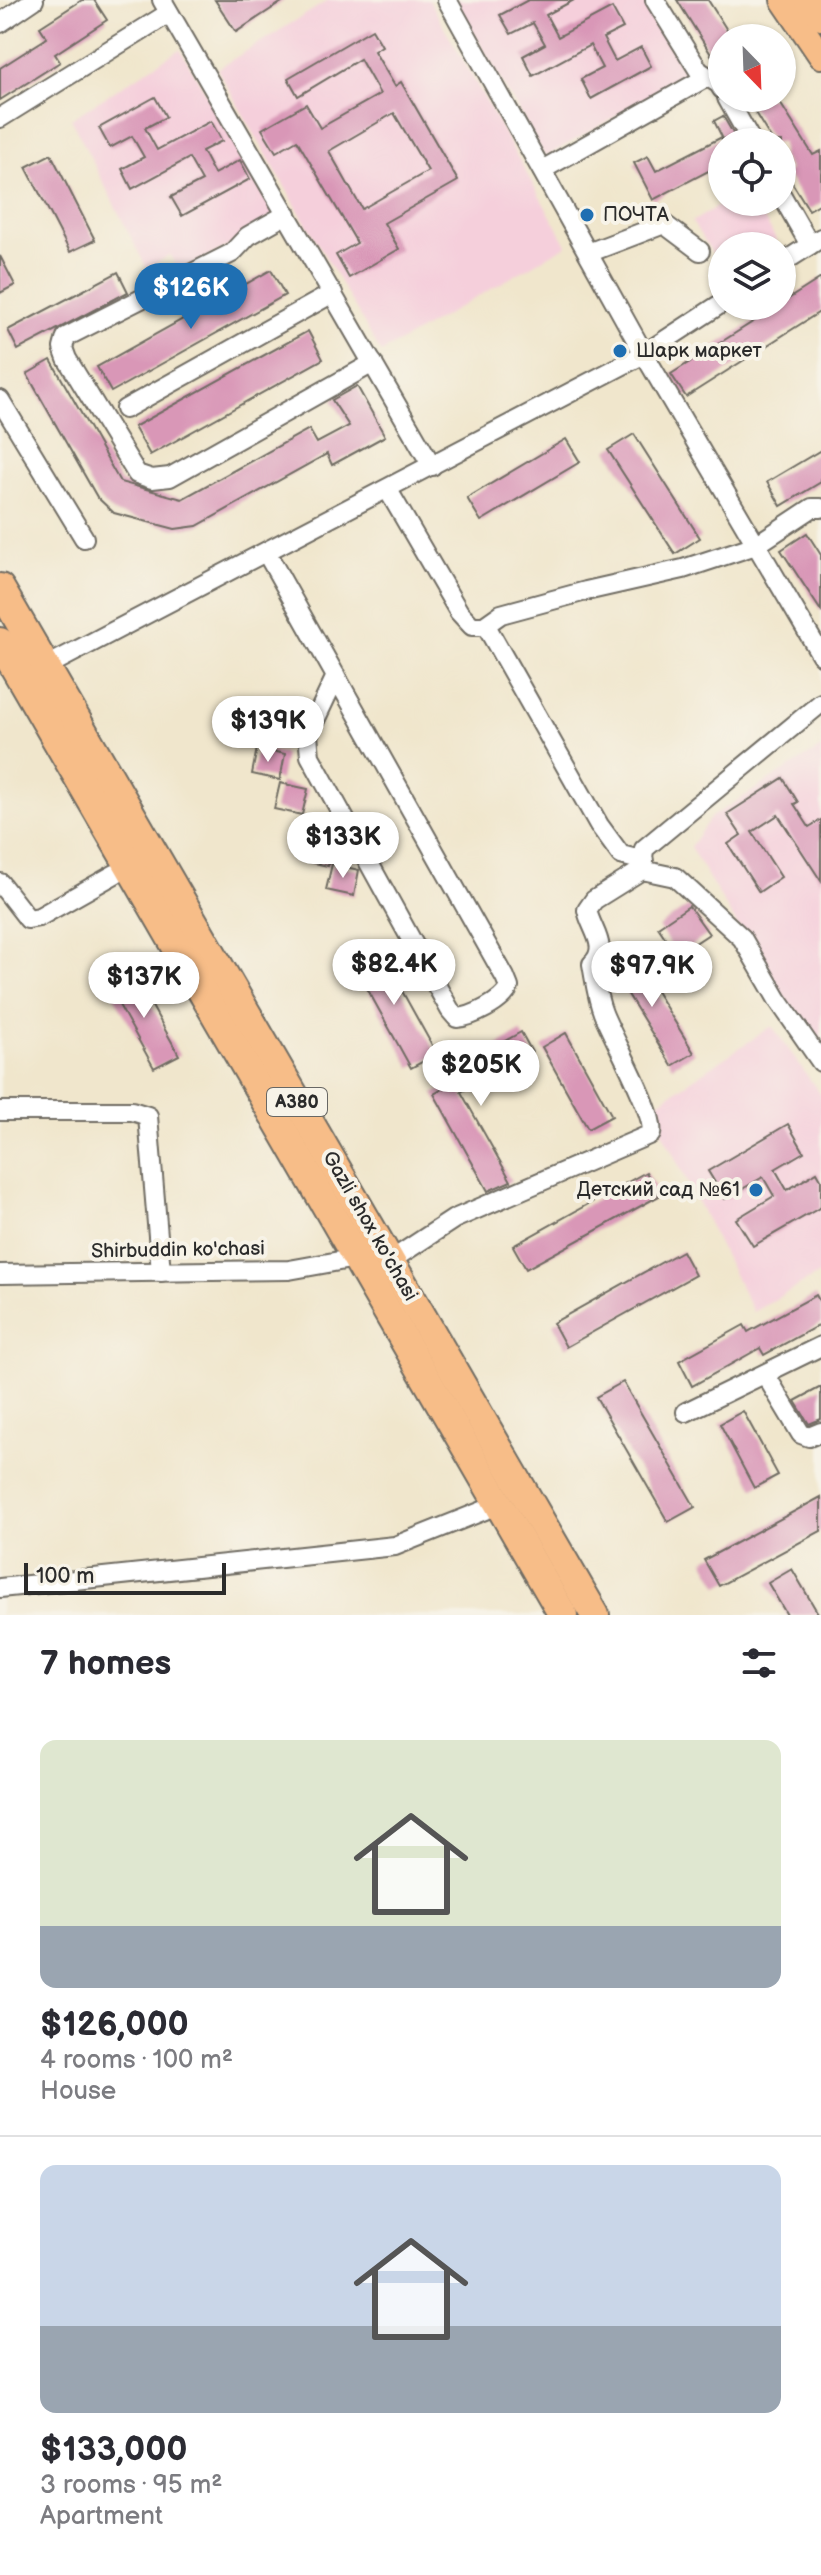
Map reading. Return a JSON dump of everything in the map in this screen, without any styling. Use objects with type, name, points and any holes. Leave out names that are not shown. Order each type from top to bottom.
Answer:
[{"type":"highway","name":"Gazli shox ko'chasi","points":[[0,588],[595,1615]]},
{"type":"highway","name":"Gazli shox ko'chasi","points":[[0,642],[563,1615]]},
{"type":"main road","points":[[783,0],[821,56]]},
{"type":"main road","points":[[807,0],[821,18]]},
{"type":"street","points":[[0,23],[34,0]]},
{"type":"street","points":[[447,0],[644,354],[821,655]]},
{"type":"street","points":[[655,0],[699,71],[708,78]]},
{"type":"street","points":[[0,118],[166,6],[432,466]]},
{"type":"street","points":[[542,170],[708,87]]},
{"type":"street","points":[[287,214],[248,236],[232,253],[66,337],[63,348],[67,359],[137,474],[152,479],[170,477],[373,363]]},
{"type":"street","points":[[796,216],[815,242],[796,254]]},
{"type":"street","points":[[588,253],[664,224],[700,251]]},
{"type":"street","points":[[125,409],[333,293]]},
{"type":"street","points":[[47,666],[644,354],[708,312]]},
{"type":"street","points":[[0,400],[84,538]]},
{"type":"street","points":[[388,490],[459,612],[472,626],[484,626],[501,614],[683,569],[756,545],[812,508],[821,508]]},
{"type":"street","points":[[266,552],[336,676],[509,987],[506,995],[466,1017],[457,1018],[450,1010],[310,756],[308,735],[336,676]]},
{"type":"street","points":[[484,626],[599,825],[621,855],[675,877],[742,938],[778,1000],[821,1062]]},
{"type":"street","points":[[643,866],[644,849],[821,703]]},
{"type":"street","points":[[390,1261],[454,1219],[651,1134],[653,1128],[641,1095],[601,1011],[592,964],[599,958],[602,945],[589,921],[587,910],[594,900],[643,866]]},
{"type":"street","points":[[0,883],[28,919],[39,917],[115,874]]},
{"type":"street","points":[[0,1111],[132,1111],[148,1116],[161,1272]]},
{"type":"street","name":"Shirbuddin ko'chasi","points":[[0,1274],[289,1270],[356,1258]]},
{"type":"street","points":[[686,1412],[821,1346]]},
{"type":"street","points":[[765,1374],[801,1434],[809,1437],[821,1432]]},
{"type":"street","points":[[0,1588],[395,1546],[500,1504]]},
{"type":"shaded area","points":[[329,0],[429,0],[567,245],[381,353],[217,69]]},
{"type":"shaded area","points":[[455,0],[645,0],[687,76],[545,157]]},
{"type":"shaded area","points":[[180,49],[277,213],[229,246],[179,272],[170,255],[147,269],[71,119]]},
{"type":"shaded area","points":[[708,212],[708,216],[762,216],[772,232],[708,232],[708,247],[692,222]]},
{"type":"shaded area","points":[[821,748],[821,1064],[690,847],[711,817]]},
{"type":"shaded area","name":"Детский сад №61","points":[[772,1026],[821,1095],[821,1273],[753,1312],[650,1108]]},
{"type":"building","points":[[82,0],[94,0],[107,20],[55,54],[60,62],[0,100],[0,68],[47,38],[40,27]]},
{"type":"building","points":[[215,0],[285,0],[236,32]]},
{"type":"building","points":[[528,0],[574,0],[546,15],[558,37],[612,8],[623,28],[603,38],[615,61],[641,47],[651,66],[591,99],[581,79],[602,68],[590,45],[533,76],[523,56],[545,44],[533,23],[511,34],[500,15]]},
{"type":"building","points":[[677,0],[708,0],[723,24],[708,24],[708,50]]},
{"type":"building","points":[[372,29],[382,46],[374,51],[395,86],[401,82],[458,181],[384,223],[399,249],[349,278],[336,255],[357,243],[297,140],[276,152],[262,129],[306,104],[320,128],[380,94],[360,59],[298,96],[288,78]],"holes":[[[394,113],[428,171],[362,209],[329,151]]]},
{"type":"building","points":[[155,97],[166,117],[145,128],[157,150],[211,121],[222,141],[202,151],[214,174],[240,160],[250,179],[182,216],[171,197],[202,181],[189,158],[132,189],[122,169],[144,157],[132,136],[110,148],[99,128]]},
{"type":"building","points":[[755,112],[786,112],[796,128],[764,128]]},
{"type":"building","points":[[723,116],[730,128],[718,128],[714,121]]},
{"type":"building","points":[[796,128],[813,155],[821,151],[821,203],[809,210],[796,189]]},
{"type":"building","points":[[708,144],[708,171],[653,200],[634,163],[648,156],[656,171]]},
{"type":"building","points":[[51,154],[95,240],[70,252],[26,167]]},
{"type":"building","points":[[0,256],[15,285],[0,293]]},
{"type":"building","points":[[271,270],[285,295],[111,392],[97,367]]},
{"type":"building","points":[[118,272],[128,292],[18,350],[8,330]]},
{"type":"building","points":[[821,278],[821,311],[686,397],[671,374],[756,320],[796,320],[796,294]]},
{"type":"building","points":[[308,331],[323,359],[150,455],[134,427]]},
{"type":"building","points":[[51,360],[120,482],[182,499],[309,429],[317,443],[349,426],[332,400],[357,386],[385,436],[332,465],[327,454],[197,526],[175,529],[114,513],[97,497],[27,374]]},
{"type":"building","points":[[634,434],[700,538],[675,554],[608,450]]},
{"type":"building","points":[[566,439],[580,462],[481,521],[467,498]]},
{"type":"building","points":[[821,450],[821,482],[781,506],[767,482]]},
{"type":"building","points":[[807,533],[821,555],[821,611],[781,550]]},
{"type":"building","points":[[257,748],[285,754],[280,780],[252,774]]},
{"type":"building","points":[[783,778],[798,802],[794,804],[809,827],[821,820],[821,881],[778,815],[752,832],[781,877],[759,892],[728,844],[741,835],[727,814]]},
{"type":"building","points":[[280,783],[308,789],[302,815],[274,809]]},
{"type":"building","points":[[305,834],[333,839],[328,866],[300,860]]},
{"type":"building","points":[[332,864],[359,870],[354,896],[326,890]]},
{"type":"building","points":[[689,906],[709,934],[677,955],[658,927]]},
{"type":"building","points":[[377,946],[437,1054],[411,1068],[352,961]]},
{"type":"building","points":[[632,952],[694,1053],[672,1066],[610,965]]},
{"type":"building","points":[[133,972],[179,1055],[154,1068],[108,985]]},
{"type":"building","points":[[521,1032],[532,1052],[461,1092],[511,1181],[488,1191],[434,1094],[468,1075],[462,1065]]},
{"type":"building","points":[[566,1033],[612,1116],[588,1129],[542,1047]]},
{"type":"building","points":[[788,1124],[804,1152],[775,1169],[787,1190],[817,1172],[821,1179],[821,1207],[753,1246],[736,1219],[774,1196],[763,1177],[725,1199],[708,1171]]},
{"type":"building","points":[[646,1172],[659,1196],[526,1269],[513,1246]]},
{"type":"building","points":[[682,1251],[695,1275],[566,1347],[553,1323]]},
{"type":"building","points":[[816,1295],[821,1304],[821,1324],[764,1355],[760,1348],[692,1386],[679,1361],[744,1325],[748,1332]]},
{"type":"building","points":[[623,1382],[695,1507],[668,1522],[596,1397]]},
{"type":"building","points":[[821,1387],[821,1419],[809,1424],[795,1401]]},
{"type":"building","points":[[743,1411],[778,1475],[754,1488],[720,1424]]},
{"type":"building","points":[[821,1497],[821,1531],[719,1586],[704,1560]]},
{"type":"building","points":[[792,1569],[819,1615],[787,1615],[768,1583]]},
{"type":"place","name":"ПОЧТА","points":[[587,215]]},
{"type":"place","name":"Шарк маркет","points":[[620,351]]},
{"type":"place","name":"Детский сад №61","points":[[756,1190]]}]
